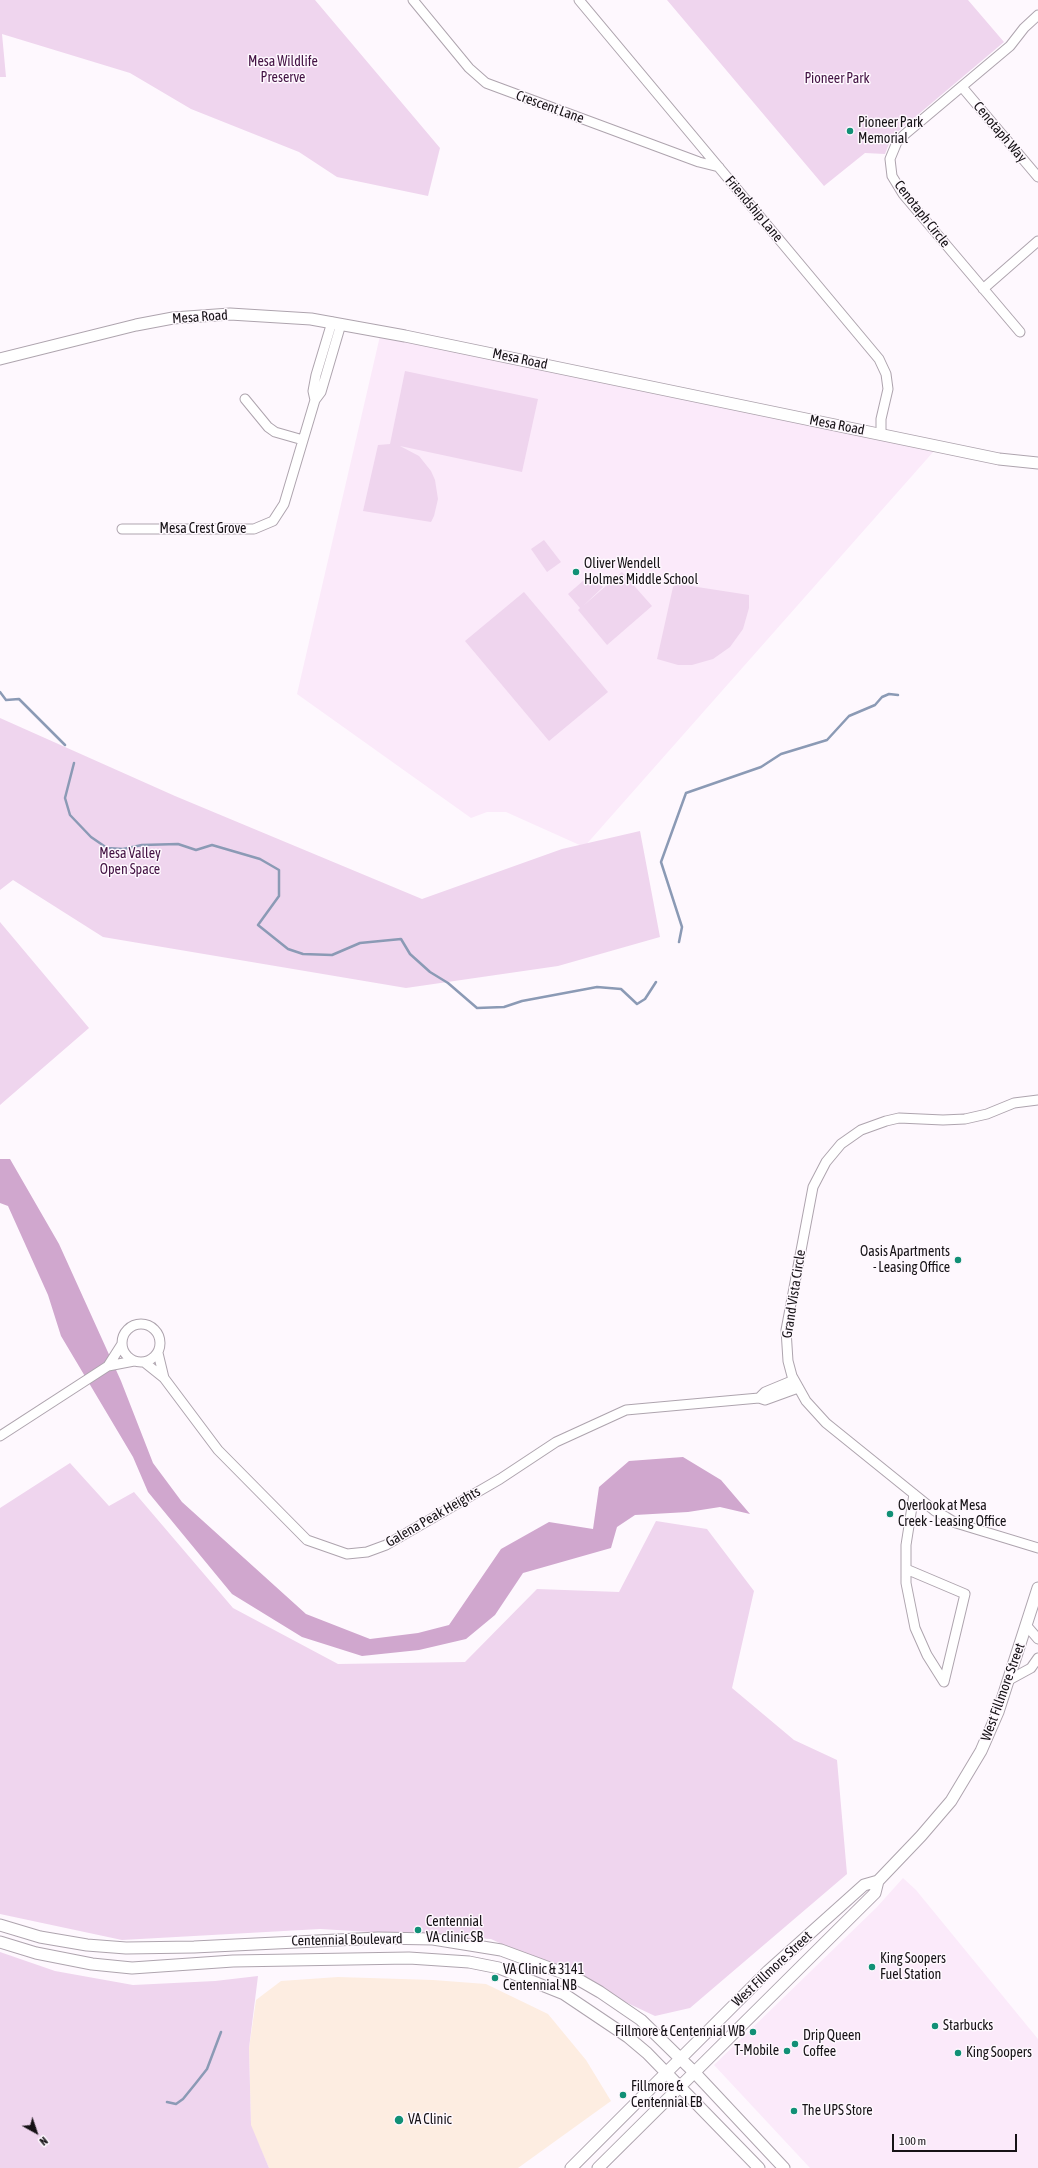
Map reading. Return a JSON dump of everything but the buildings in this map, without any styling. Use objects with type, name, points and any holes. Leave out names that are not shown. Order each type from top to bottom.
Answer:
[{"type":"main road","name":"Mesa Road","points":[[0,359],[136,325],[189,316],[252,315],[336,323],[881,433],[999,459],[1038,463]]},
{"type":"main road","name":"West Fillmore Street","points":[[598,2168],[875,1893],[878,1881],[925,1831],[961,1786],[990,1732],[1009,1680],[1038,1588]]},
{"type":"main road","name":"West Fillmore Street","points":[[571,2168],[754,1984],[864,1885],[878,1881]]},
{"type":"main road","name":"Centennial Boulevard","points":[[0,1925],[40,1937],[87,1945],[126,1948],[194,1947],[378,1938],[433,1940],[501,1950],[574,1977],[600,1992],[641,2020],[681,2058],[784,2168]]},
{"type":"main road","name":"Centennial Boulevard","points":[[0,1942],[36,1952],[92,1964],[132,1968],[195,1963],[409,1958],[470,1962],[492,1966],[534,1981],[564,1994],[628,2037],[647,2053],[665,2074],[759,2168]]},
{"type":"main road","points":[[194,1947],[195,1963]]},
{"type":"main road","points":[[562,2168],[588,2151]]},
{"type":"street","name":"Crescent Lane","points":[[413,0],[470,68],[486,83],[700,162],[719,167]]},
{"type":"street","name":"Friendship Lane","points":[[579,0],[879,359],[888,382],[881,419],[881,433]]},
{"type":"street","name":"Cenotaph Circle","points":[[1020,332],[903,194],[896,184],[890,168],[890,159],[897,142],[1010,46],[1024,28],[1038,15]]},
{"type":"street","name":"Cenotaph Way","points":[[962,87],[1038,177]]},
{"type":"street","points":[[982,289],[1038,241]]},
{"type":"street","name":"Mesa Crest Grove","points":[[122,529],[254,529],[268,525],[282,510],[315,400],[321,392],[327,356],[336,323]]},
{"type":"street","points":[[245,400],[268,427],[275,432],[303,440]]},
{"type":"street","name":"Grand Vista Circle","points":[[1038,1100],[1014,1103],[987,1114],[965,1119],[943,1120],[899,1118],[886,1121],[861,1130],[833,1152],[818,1174],[813,1187],[788,1315],[786,1346],[788,1361],[796,1384],[815,1412],[826,1423],[935,1511],[956,1523],[1038,1548]]},
{"type":"street","points":[[108,1366],[122,1344],[124,1335],[129,1328],[137,1324],[148,1325],[159,1335],[160,1345],[158,1353],[164,1378]]},
{"type":"street","points":[[122,1344],[124,1353],[134,1361]]},
{"type":"street","points":[[0,1436],[108,1366],[134,1361],[144,1362],[152,1359],[158,1353]]},
{"type":"street","points":[[144,1362],[164,1378]]},
{"type":"street","name":"Galena Peak Heights","points":[[164,1378],[218,1450],[307,1540],[347,1554],[367,1552],[386,1545],[500,1479],[556,1442],[626,1410],[759,1398],[765,1400],[796,1384]]},
{"type":"street","points":[[906,1569],[965,1594],[944,1682],[927,1655],[915,1628],[906,1583],[906,1569],[906,1545],[914,1494]]},
{"type":"street","points":[[1026,1625],[1038,1639]]},
{"type":"street","points":[[1009,1680],[1031,1668],[1038,1658]]},
{"type":"shaded area","name":"Oliver Wendell Holmes Middle School","points":[[380,336],[934,451],[584,847],[506,812],[487,812],[471,818],[297,694]]},
{"type":"shaded area","points":[[0,1159],[10,1159],[59,1244],[121,1381],[153,1463],[182,1502],[306,1614],[370,1639],[418,1633],[449,1625],[501,1549],[549,1522],[593,1529],[599,1487],[629,1461],[683,1457],[721,1480],[750,1514],[720,1507],[688,1512],[635,1515],[617,1527],[611,1548],[523,1573],[495,1615],[466,1639],[419,1650],[362,1656],[302,1637],[232,1594],[148,1492],[133,1457],[61,1336],[48,1295],[8,1206],[0,1203]]},
{"type":"shaded area","points":[[903,1878],[916,1890],[1038,2039],[1038,2168],[810,2168],[714,2065],[877,1907]]},
{"type":"shaded area","points":[[338,1977],[433,1980],[486,1984],[548,2014],[586,2060],[611,2101],[518,2168],[269,2168],[251,2127],[249,2048],[256,2000],[281,1981]]},
{"type":"green space","name":"Mesa Wildlife Preserve","points":[[0,0],[315,0],[440,148],[428,196],[337,177],[299,152],[191,109],[130,73],[2,34],[6,77],[0,77]]},
{"type":"green space","name":"Pioneer Park","points":[[667,0],[968,0],[1004,42],[895,134],[890,141],[885,154],[865,153],[824,186]]},
{"type":"green space","points":[[405,371],[538,399],[522,472],[400,446],[419,456],[431,471],[435,480],[438,499],[431,522],[363,511],[378,445],[390,444]]},
{"type":"green space","points":[[544,540],[561,562],[547,572],[531,549]]},
{"type":"green space","points":[[622,572],[652,606],[607,645],[578,610],[580,608],[568,594],[591,574],[603,587],[583,606]]},
{"type":"green space","points":[[678,584],[749,595],[749,608],[743,629],[730,647],[713,659],[692,665],[678,665],[657,659],[673,587]]},
{"type":"green space","points":[[524,592],[608,692],[549,741],[465,641]]},
{"type":"green space","name":"Mesa Valley Open Space","points":[[0,718],[175,796],[422,899],[562,849],[640,831],[660,937],[558,966],[406,988],[103,937],[13,880],[0,890]]},
{"type":"green space","points":[[0,922],[89,1028],[0,1105]]},
{"type":"green space","points":[[70,1463],[109,1506],[134,1492],[233,1608],[338,1664],[465,1662],[537,1589],[619,1592],[656,1521],[707,1529],[754,1591],[732,1688],[794,1740],[837,1760],[847,1874],[690,2008],[655,2016],[491,1939],[320,1929],[122,1940],[0,1914],[0,1508]]},
{"type":"green space","points":[[0,1952],[55,1971],[133,1985],[215,1981],[258,1976],[249,2048],[251,2125],[269,2168],[0,2168]]},
{"type":"waterway","points":[[0,692],[6,700],[19,699],[65,745]]},
{"type":"waterway","points":[[679,942],[682,927],[661,862],[686,793],[761,767],[781,754],[827,740],[849,716],[875,705],[882,697],[889,694],[898,695]]},
{"type":"waterway","points":[[74,763],[65,798],[70,815],[91,837],[107,848],[123,849],[142,845],[178,844],[196,850],[212,845],[260,859],[279,870],[279,896],[258,925],[288,949],[303,954],[332,955],[360,943],[401,939],[410,954],[430,972],[448,983],[477,1008],[504,1007],[522,1001],[597,987],[621,989],[637,1004],[645,999],[656,982]]},
{"type":"waterway","points":[[167,2102],[176,2104],[183,2099],[207,2069],[221,2032]]},
{"type":"place","name":"Pioneer Park Memorial","points":[[850,131]]},
{"type":"place","name":"Oliver Wendell Holmes Middle School","points":[[576,572]]},
{"type":"place","name":"Oasis Apartments - Leasing Office","points":[[958,1260]]},
{"type":"place","name":"Overlook at Mesa Creek - Leasing Office","points":[[890,1514]]},
{"type":"place","name":"Centennial VA clinic SB","points":[[418,1930]]},
{"type":"place","name":"King Soopers Fuel Station","points":[[872,1967]]},
{"type":"place","name":"VA Clinic & 3141 Centennial NB","points":[[495,1978]]},
{"type":"place","name":"Starbucks","points":[[935,2026]]},
{"type":"place","name":"Fillmore & Centennial WB","points":[[753,2032]]},
{"type":"place","name":"Drip Queen Coffee","points":[[795,2044]]},
{"type":"place","name":"T-Mobile","points":[[787,2051]]},
{"type":"place","name":"King Soopers","points":[[958,2053]]},
{"type":"place","name":"Fillmore & Centennial EB","points":[[623,2095]]},
{"type":"place","name":"The UPS Store","points":[[794,2111]]},
{"type":"place","name":"VA Clinic","points":[[399,2120]]}]
